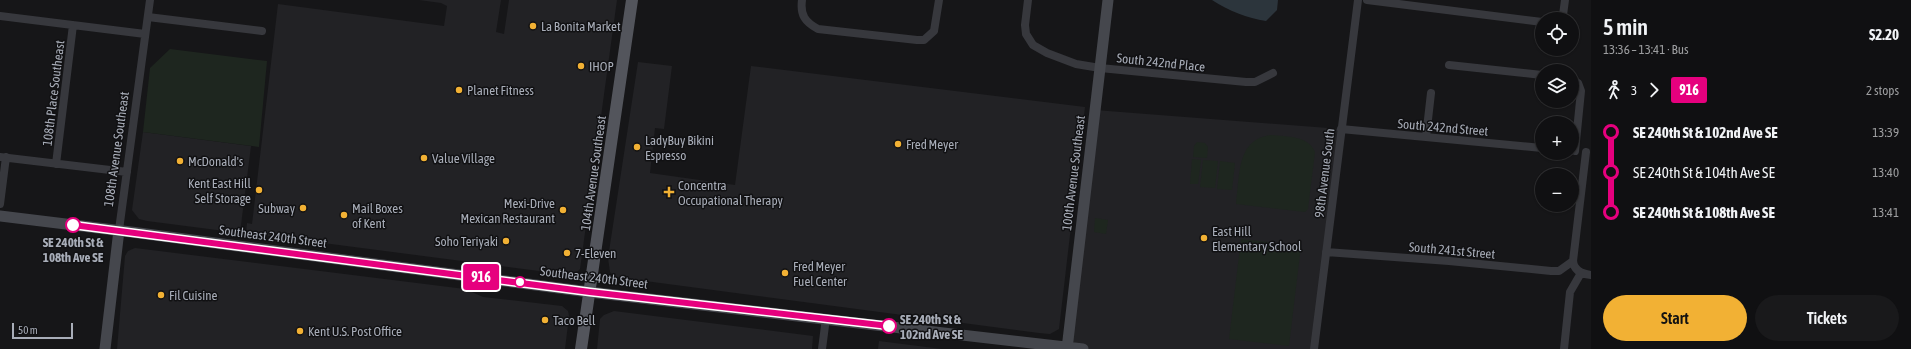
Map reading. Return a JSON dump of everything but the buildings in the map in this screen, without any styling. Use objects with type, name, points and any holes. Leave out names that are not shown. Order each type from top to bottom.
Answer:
[{"type":"main road","name":"104th Avenue Southeast","points":[[581,349],[632,0]]},
{"type":"main road","name":"100th Avenue Southeast","points":[[1067,348],[1108,0]]},
{"type":"main road","name":"Southeast 240th Street","points":[[0,216],[119,230],[590,292],[826,318],[1083,349]]},
{"type":"main road","name":"108th Avenue Southeast","points":[[105,349],[119,230]]},
{"type":"street","name":"108th Avenue Southeast","points":[[119,230],[150,0]]},
{"type":"street","points":[[802,0],[801,10],[806,21],[818,28],[924,40],[930,36],[936,26],[939,0]]},
{"type":"street","name":"South 242nd Place","points":[[1028,0],[1025,20],[1026,34],[1033,45],[1047,53],[1076,64],[1100,68],[1246,82],[1255,82],[1273,73]]},
{"type":"street","name":"98th Avenue South","points":[[1314,349],[1358,0]]},
{"type":"street","points":[[1367,0],[1535,21]]},
{"type":"street","points":[[1563,12],[1565,0]]},
{"type":"street","points":[[0,16],[145,34]]},
{"type":"street","points":[[148,17],[262,32]]},
{"type":"street","name":"108th Place Southeast","points":[[56,164],[73,25]]},
{"type":"street","points":[[1449,65],[1535,74]]},
{"type":"street","points":[[1579,86],[1581,91],[1579,106]]},
{"type":"street","points":[[1426,137],[1431,93]]},
{"type":"street","name":"South 242nd Street","points":[[1341,130],[1535,147]]},
{"type":"street","points":[[1588,152],[1573,261],[1578,271],[1591,275]]},
{"type":"street","points":[[0,204],[3,157],[127,172]]},
{"type":"street","name":"South 241st Street","points":[[1326,252],[1449,261],[1551,271],[1559,271],[1573,261]]},
{"type":"street","points":[[1564,349],[1570,292],[1578,271]]},
{"type":"street","points":[[822,349],[826,318]]},
{"type":"shaded area","points":[[419,0],[501,0],[496,32],[504,34],[509,0],[617,0],[580,269],[576,273],[570,275],[246,233],[247,223],[252,224],[278,4],[444,26],[447,6],[441,3]]},
{"type":"shaded area","points":[[1212,0],[1278,0],[1277,10],[1266,21],[1238,14]]},
{"type":"shaded area","points":[[170,49],[267,61],[259,147],[143,132],[150,68]]},
{"type":"shaded area","points":[[638,62],[672,66],[664,129],[655,128],[650,173],[735,185],[751,66],[1085,107],[1059,329],[1050,334],[1039,333],[615,277],[610,272],[608,258]]},
{"type":"shaded area","name":"East Hill Elementary School","points":[[1095,110],[1341,129],[1314,349],[1083,349],[1067,347]]},
{"type":"shaded area","points":[[143,132],[251,146],[240,233],[139,219],[132,210]]},
{"type":"shaded area","points":[[1271,135],[1302,140],[1312,146],[1315,152],[1308,209],[1305,212],[1236,204],[1242,160],[1246,151],[1251,144],[1260,138]]},
{"type":"shaded area","points":[[1197,142],[1205,143],[1208,147],[1207,158],[1193,157],[1194,146]]},
{"type":"shaded area","points":[[1192,159],[1201,160],[1198,184],[1190,184]]},
{"type":"shaded area","points":[[1203,160],[1218,161],[1215,188],[1200,187]]},
{"type":"shaded area","points":[[1220,161],[1235,163],[1232,190],[1217,189]]},
{"type":"shaded area","points":[[1095,218],[1108,220],[1106,234],[1094,232]]},
{"type":"shaded area","points":[[1241,239],[1301,246],[1289,346],[1229,339]]},
{"type":"shaded area","points":[[135,248],[465,289],[483,297],[562,306],[568,311],[569,316],[565,349],[117,349],[125,256],[128,251]]},
{"type":"shaded area","points":[[614,311],[813,336],[812,349],[597,349],[600,319],[604,315]]},
{"type":"shaded area","points":[[879,341],[942,349],[878,349]]},
{"type":"bus line","name":"916","points":[[73,225],[590,292],[889,326]]},
{"type":"place","name":"La Bonita Market","points":[[533,26]]},
{"type":"place","name":"IHOP","points":[[581,66]]},
{"type":"place","name":"Planet Fitness","points":[[459,90]]},
{"type":"place","name":"Fred Meyer","points":[[898,144]]},
{"type":"place","name":"LadyBuy Bikini Espresso","points":[[637,147]]},
{"type":"place","name":"Value Village","points":[[424,158]]},
{"type":"place","name":"McDonald's","points":[[180,161]]},
{"type":"place","name":"Kent East Hill Self Storage","points":[[259,190]]},
{"type":"place","name":"Concentra Occupational Therapy","points":[[669,192]]},
{"type":"place","name":"Subway","points":[[303,208]]},
{"type":"place","name":"Mexi-Drive Mexican Restaurant","points":[[563,210]]},
{"type":"place","name":"Mail Boxes of Kent","points":[[344,215]]},
{"type":"place","name":"SE 240th St & 108th Ave SE","points":[[73,225]]},
{"type":"place","name":"East Hill Elementary School","points":[[1204,238]]},
{"type":"place","name":"Soho Teriyaki","points":[[506,241]]},
{"type":"place","name":"7-Eleven","points":[[567,253]]},
{"type":"place","name":"Fred Meyer Fuel Center","points":[[785,273]]},
{"type":"place","name":"Fil Cuisine","points":[[161,295]]},
{"type":"place","name":"Taco Bell","points":[[545,320]]},
{"type":"place","name":"SE 240th St & 102nd Ave SE","points":[[889,326]]},
{"type":"place","name":"Kent U.S. Post Office","points":[[300,331]]}]
